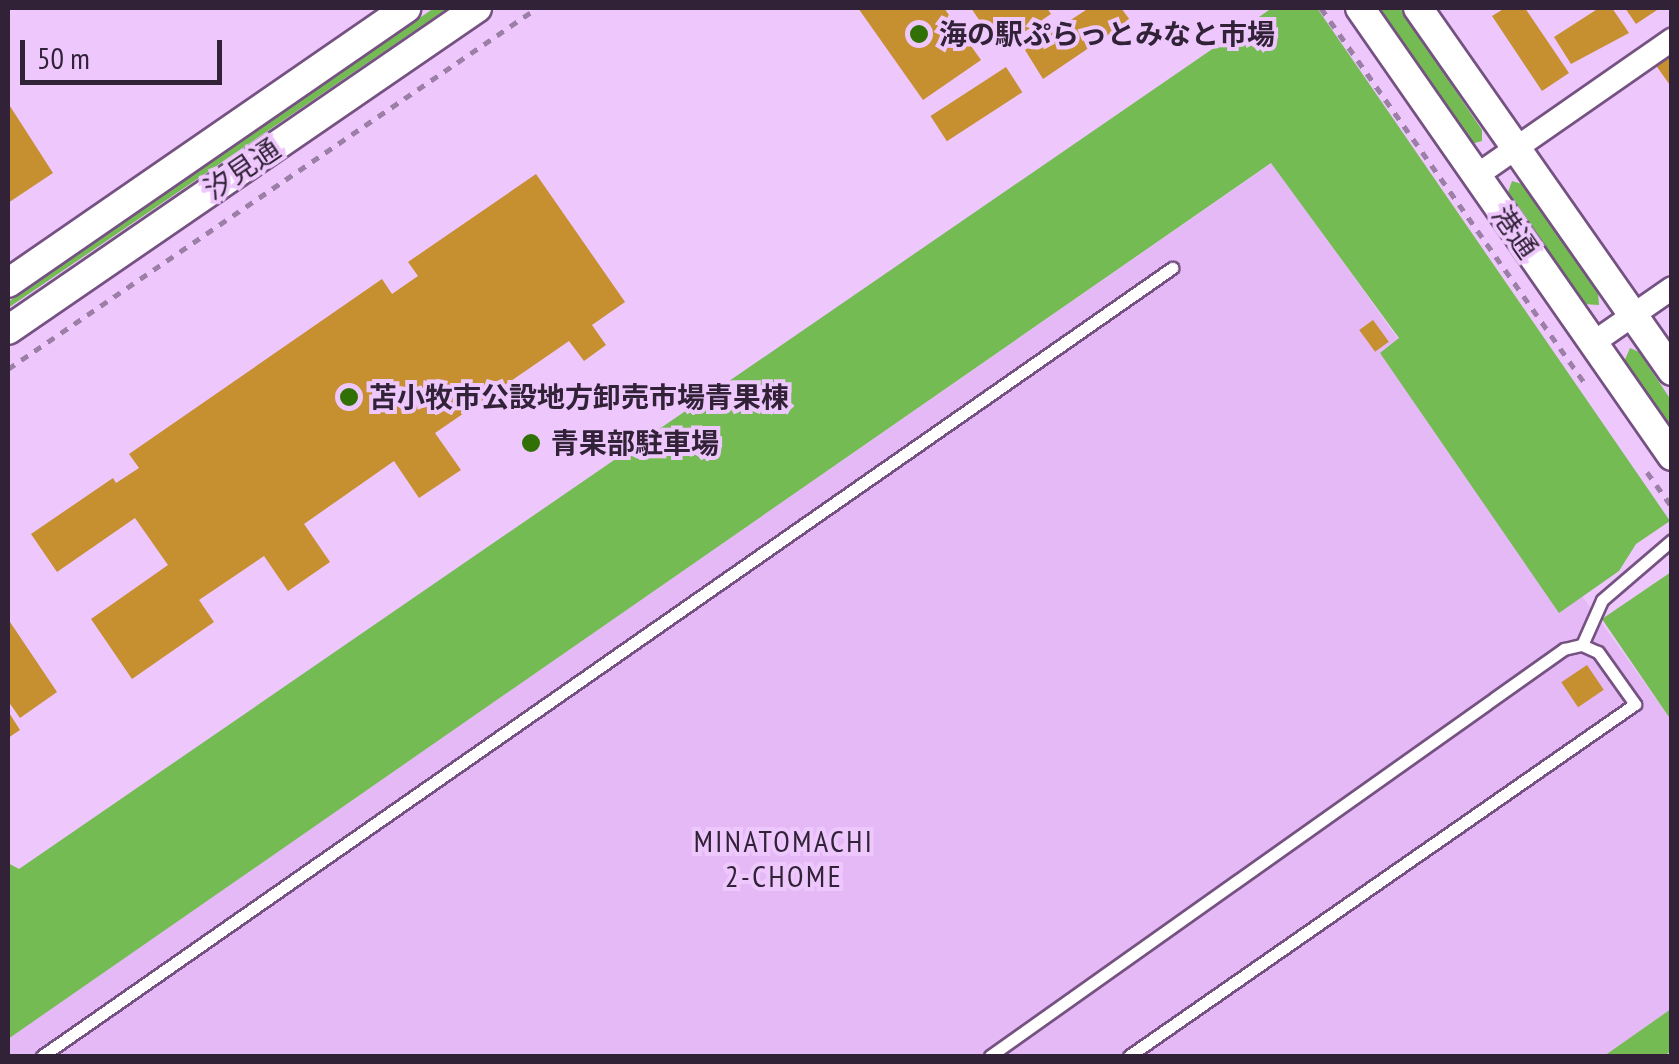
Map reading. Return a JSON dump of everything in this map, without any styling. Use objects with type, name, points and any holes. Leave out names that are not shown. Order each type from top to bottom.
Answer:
[{"type":"street","name":"汐見通","points":[[8,283],[406,8]]},
{"type":"street","name":"汐見通","points":[[8,330],[477,8]]},
{"type":"street","name":"港通","points":[[1360,8],[1672,456]]},
{"type":"street","name":"港通","points":[[1418,8],[1672,371]]},
{"type":"street","points":[[1476,176],[1672,40]]},
{"type":"street","points":[[1593,343],[1672,288]]},
{"type":"lane","points":[[42,1056],[1172,268]]},
{"type":"lane","points":[[1582,645],[1602,600],[1672,540]]},
{"type":"lane","points":[[990,1056],[1564,649],[1582,645],[1598,652],[1635,704],[1129,1056]]},
{"type":"path","points":[[8,369],[537,8]]},
{"type":"path","points":[[1321,8],[1592,394]]},
{"type":"path","points":[[1638,458],[1672,507]]},
{"type":"shaded area","points":[[1272,163],[1671,720],[1671,1009],[1604,1056],[8,1056],[8,987],[32,1022]]},
{"type":"green space","points":[[434,8],[448,8],[8,308],[8,302]]},
{"type":"green space","points":[[1272,8],[1317,8],[1670,521],[1636,544],[1619,571],[1559,613],[1380,353],[1399,338],[1271,163],[8,1039],[8,863],[19,869]]},
{"type":"green space","points":[[1376,8],[1400,8],[1482,130],[1482,141],[1471,144]]},
{"type":"green space","points":[[1512,181],[1522,184],[1598,293],[1599,305],[1583,304],[1507,195]]},
{"type":"green space","points":[[1630,348],[1639,352],[1671,400],[1671,432],[1624,362]]},
{"type":"green space","points":[[1671,572],[1671,720],[1602,619]]},
{"type":"green space","points":[[1671,1009],[1671,1051],[1664,1056],[1604,1056]]},
{"type":"building","name":"海の駅ぷらっとみなと市場","points":[[858,8],[944,8],[981,60],[923,100]]},
{"type":"building","name":"海の駅ぷらっとみなと市場","points":[[971,8],[1047,8],[1051,14],[999,49]]},
{"type":"building","name":"海の駅ぷらっとみなと市場","points":[[1089,8],[1121,8],[1130,20],[1043,79],[1025,50]]},
{"type":"building","points":[[1505,8],[1525,8],[1569,73],[1542,91],[1492,16]]},
{"type":"building","points":[[1599,8],[1612,8],[1629,33],[1571,64],[1554,37]]},
{"type":"building","points":[[1625,8],[1660,8],[1636,24]]},
{"type":"building","points":[[1672,52],[1672,88],[1655,64]]},
{"type":"building","name":"海の駅ぷらっとみなと市場","points":[[1006,67],[1022,92],[947,141],[931,116]]},
{"type":"building","points":[[8,103],[53,173],[8,203]]},
{"type":"building","name":"苫小牧市公設地方卸売市場青果棟","points":[[536,174],[625,302],[592,325],[606,345],[584,361],[569,341],[435,433],[461,470],[419,498],[394,461],[304,524],[330,562],[288,591],[264,556],[199,600],[214,622],[132,679],[91,619],[168,565],[135,518],[57,572],[31,534],[113,478],[116,483],[139,468],[129,454],[382,279],[392,294],[418,276],[408,262]]},
{"type":"building","points":[[1373,320],[1389,342],[1375,352],[1359,330]]},
{"type":"building","points":[[8,619],[57,692],[20,718],[8,701]]},
{"type":"building","points":[[1587,665],[1604,690],[1578,707],[1561,682]]},
{"type":"building","points":[[8,711],[20,730],[8,738]]},
{"type":"place","name":"海の駅ぷらっとみなと市場","points":[[919,34]]},
{"type":"place","name":"苫小牧市公設地方卸売市場青果棟","points":[[349,397]]},
{"type":"place","name":"青果部駐車場","points":[[531,443]]},
{"type":"district","name":"MINATOMACHI 2-CHOME","points":[[784,858]]}]
